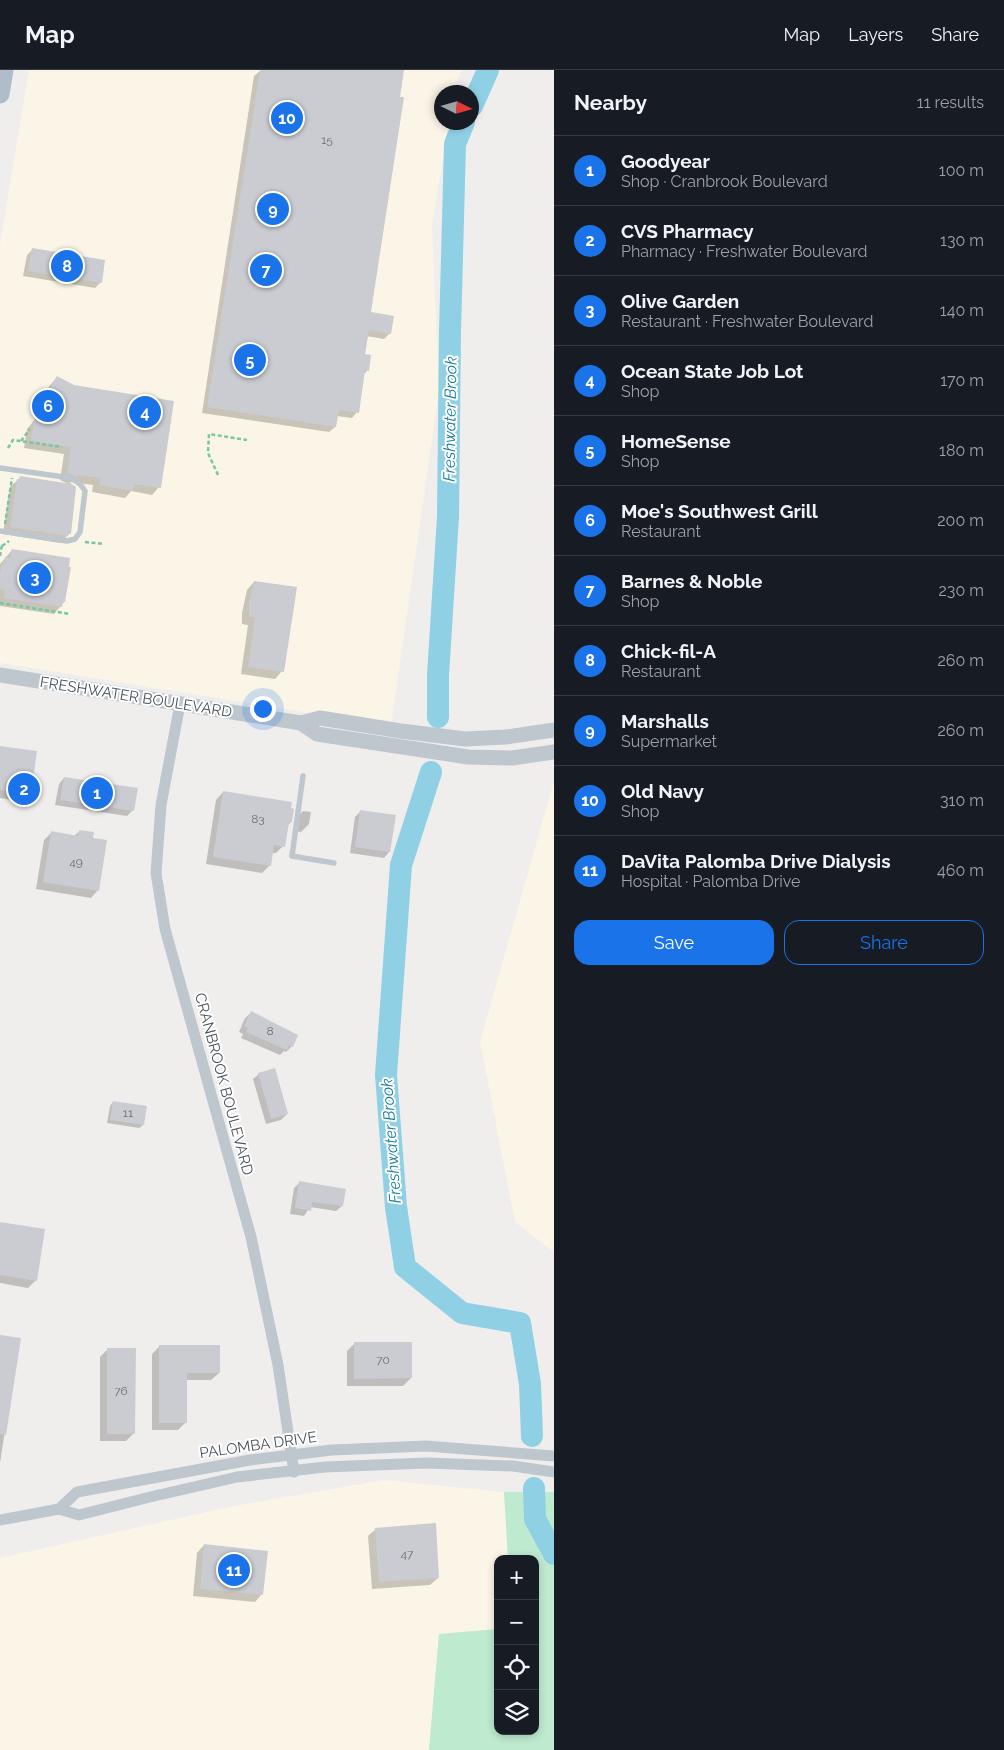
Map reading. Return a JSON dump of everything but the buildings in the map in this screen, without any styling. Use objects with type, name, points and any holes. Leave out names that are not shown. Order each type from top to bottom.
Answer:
[{"type":"main road","points":[[0,94],[4,70]]},
{"type":"street","name":"FRESHWATER BOULEVARD","points":[[0,675],[301,723],[320,718],[401,731],[465,738],[506,737],[554,730]]},
{"type":"street","name":"CRANBROOK BOULEVARD","points":[[180,704],[161,805],[156,873],[165,929],[250,1237],[278,1365],[294,1472]]},
{"type":"street","name":"FRESHWATER BOULEVARD","points":[[301,723],[317,734],[468,757],[512,758],[554,752]]},
{"type":"street","name":"PALOMBA DRIVE","points":[[60,1509],[76,1492],[241,1461],[332,1450],[426,1446],[554,1456]]},
{"type":"street","points":[[468,1465],[470,1449]]},
{"type":"street","name":"PALOMBA DRIVE","points":[[0,1520],[60,1509],[79,1515],[237,1477],[325,1467],[426,1463],[513,1466],[554,1472]]},
{"type":"lane","points":[[0,468],[70,478],[80,484],[85,491],[80,532],[75,539],[67,541],[3,532]]},
{"type":"lane","points":[[303,776],[292,856],[334,863]]},
{"type":"path","points":[[21,441],[30,429]]},
{"type":"path","points":[[218,474],[208,453],[209,434],[247,440]]},
{"type":"path","points":[[8,448],[13,440],[62,447]]},
{"type":"path","points":[[0,556],[12,478]]},
{"type":"path","points":[[0,603],[70,614]]},
{"type":"shaded area","points":[[29,70],[462,70],[455,85],[434,85],[434,130],[448,130],[432,225],[439,391],[391,726],[0,663],[0,245]]},
{"type":"shaded area","points":[[554,781],[554,1252],[515,1222],[480,1042]]},
{"type":"shaded area","points":[[384,1480],[504,1492],[508,1555],[494,1555],[494,1629],[439,1634],[429,1750],[0,1750],[0,1558],[234,1506]]},
{"type":"green space","points":[[504,1492],[554,1492],[554,1750],[429,1750],[439,1634],[494,1629],[494,1735],[539,1735],[539,1555],[508,1555]]},
{"type":"waterway","name":"Freshwater Brook","points":[[479,90],[488,70]]},
{"type":"waterway","name":"Freshwater Brook","points":[[438,717],[438,675],[448,517],[455,144],[461,130]]},
{"type":"waterway","name":"Freshwater Brook","points":[[431,772],[401,865],[386,1075],[396,1207],[405,1267],[462,1313],[520,1323],[530,1384],[532,1436]]},
{"type":"waterway","name":"Freshwater Brook","points":[[534,1488],[535,1519],[554,1554]]},
{"type":"place","name":"Old Navy","points":[[287,118]]},
{"type":"place","name":"Marshalls","points":[[273,209]]},
{"type":"place","name":"Chick-fil-A","points":[[67,266]]},
{"type":"place","name":"Barnes & Noble","points":[[266,270]]},
{"type":"place","name":"HomeSense","points":[[250,360]]},
{"type":"place","name":"Moe's Southwest Grill","points":[[48,406]]},
{"type":"place","name":"Ocean State Job Lot","points":[[145,412]]},
{"type":"place","name":"Olive Garden","points":[[35,578]]},
{"type":"place","name":"CVS Pharmacy","points":[[24,789]]},
{"type":"place","name":"Goodyear","points":[[97,793]]},
{"type":"place","name":"DaVita Palomba Drive Dialysis","points":[[234,1570]]}]
